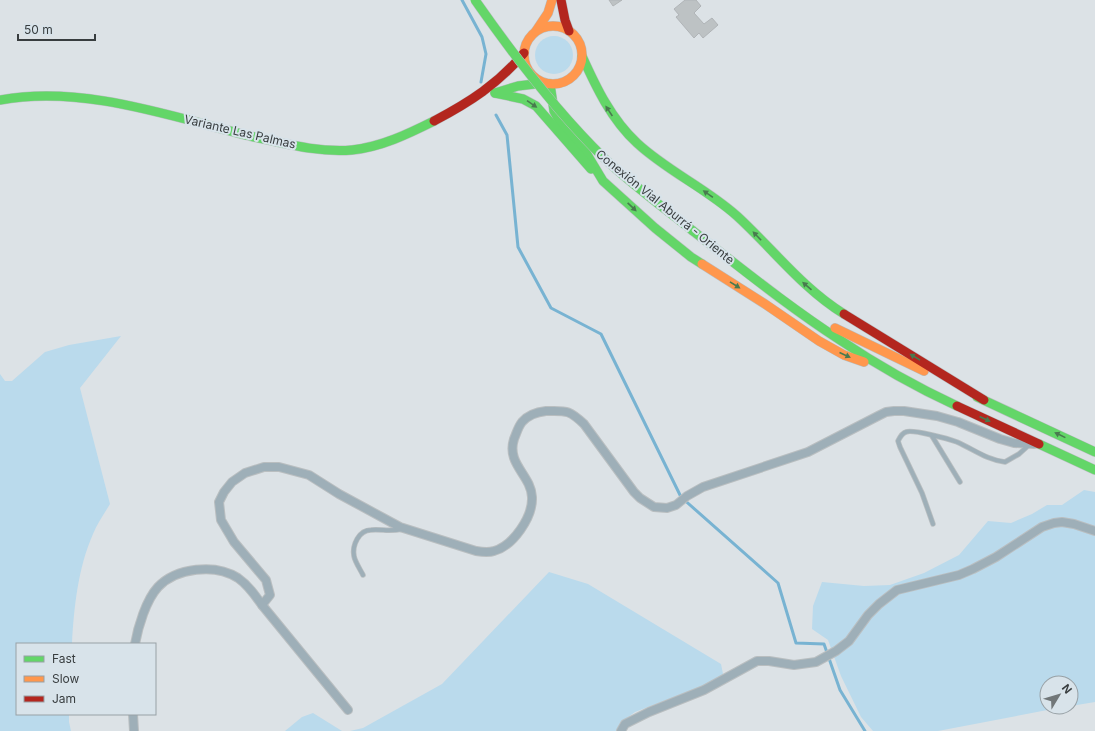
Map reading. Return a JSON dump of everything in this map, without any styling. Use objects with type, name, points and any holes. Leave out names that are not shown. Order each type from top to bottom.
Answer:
[{"type":"main road","name":"Conexión Vial Aburrá - Oriente","points":[[475,0],[521,64],[567,121],[594,148],[623,175],[693,231],[794,307]]},
{"type":"main road","points":[[552,0],[548,13],[527,42],[524,59],[529,71],[538,80],[547,83],[560,83],[568,80],[576,74],[582,56]]},
{"type":"main road","points":[[561,0],[569,31]]},
{"type":"main road","points":[[535,32],[549,26],[559,27],[569,31],[580,44],[582,56],[596,89],[608,110],[626,133],[642,147],[728,208],[748,226],[796,276],[836,308],[984,400]]},
{"type":"main road","name":"Variante Las Palmas","points":[[0,100],[33,96],[94,100],[174,117],[295,146],[319,150],[352,150],[384,144],[418,129],[472,100],[503,77],[524,53]]},
{"type":"main road","points":[[547,83],[554,111],[585,151],[603,181]]},
{"type":"main road","name":"Variante Las Palmas","points":[[472,100],[518,86],[547,83]]},
{"type":"main road","points":[[495,93],[523,99],[536,106],[603,181],[655,228],[691,257],[765,304],[819,341],[844,355],[887,370]]},
{"type":"main road","points":[[794,307],[847,335],[1095,452]]},
{"type":"main road","points":[[794,307],[839,340],[887,370],[949,402],[1095,470]]},
{"type":"street","points":[[262,605],[270,595],[266,580],[234,542],[221,520],[219,502],[224,492],[232,482],[245,473],[264,467],[279,467],[309,475],[339,494],[404,529],[480,552],[493,552],[509,543],[518,534],[527,520],[532,498],[531,488],[515,461],[512,446],[518,427],[525,419],[533,414],[541,412],[559,410],[567,411],[576,417],[584,424],[640,498],[654,507],[667,508],[676,505],[687,496],[703,487],[808,452],[886,412],[904,411],[937,416],[958,422],[1014,443],[1041,445]]},
{"type":"street","points":[[621,731],[625,724],[649,712],[704,690],[757,661],[794,664],[816,662],[842,648],[868,615],[896,590],[966,572],[996,557],[1042,527],[1062,522],[1074,524],[1095,531]]},
{"type":"street","points":[[135,643],[141,619],[151,596],[168,579],[178,573],[197,569],[220,571],[237,577],[252,590],[262,605],[348,710]]},
{"type":"street","points":[[133,715],[134,731]]},
{"type":"lane","points":[[932,524],[922,493],[898,441],[902,434],[910,431],[957,442],[982,456],[1005,462],[1019,454],[1030,444]]},
{"type":"lane","points":[[932,436],[960,482]]},
{"type":"lane","points":[[363,575],[354,556],[354,549],[359,535],[370,529],[392,532],[404,529]]},
{"type":"shaded area","points":[[550,36],[558,36],[565,39],[570,44],[573,55],[570,66],[565,71],[558,74],[550,74],[543,71],[538,66],[535,59],[535,51],[538,44],[543,39]]},
{"type":"shaded area","points":[[121,336],[80,388],[110,504],[95,530],[80,574],[72,643],[16,643],[16,715],[69,715],[71,731],[0,731],[0,374],[5,381],[12,381],[45,352],[69,345]]},
{"type":"shaded area","points":[[1084,490],[1095,492],[1095,702],[1079,705],[1079,675],[1039,675],[1039,712],[938,731],[873,731],[861,717],[841,676],[828,640],[812,629],[813,606],[822,582],[864,586],[890,585],[924,573],[959,555],[988,521],[1011,523],[1032,514],[1047,505],[1062,505]]},
{"type":"shaded area","points":[[549,572],[588,584],[721,664],[723,674],[713,682],[635,712],[620,723],[617,731],[350,731],[363,728],[442,684]]},
{"type":"shaded area","points":[[313,713],[342,731],[285,731],[302,717]]},
{"type":"building","points":[[609,0],[622,0],[613,6]]},
{"type":"building","points":[[685,0],[696,0],[701,6],[694,13],[704,24],[712,18],[718,25],[703,38],[699,33],[694,38],[676,17],[679,15],[674,9]]},
{"type":"waterway","points":[[462,0],[482,37],[486,54],[481,82]]},
{"type":"waterway","points":[[496,115],[507,135],[518,247],[551,308],[601,334],[681,497],[778,583],[796,643],[824,644],[840,690],[865,731]]},
{"type":"traffic: fast","points":[[475,0],[536,82],[586,140],[625,177],[693,231]]},
{"type":"traffic: fast","points":[[582,56],[605,102],[619,124],[637,143],[661,162],[725,206],[737,216],[801,280],[829,304],[844,314]]},
{"type":"traffic: fast","points":[[495,93],[518,86],[543,83]]},
{"type":"traffic: fast","points":[[550,84],[554,111],[559,120],[585,151],[603,181],[655,228],[702,264]]},
{"type":"traffic: fast","points":[[495,93],[523,99],[536,106],[591,169]]},
{"type":"traffic: fast","points":[[0,100],[32,96],[63,96],[95,100],[157,112],[275,142],[313,149],[339,151],[352,150],[384,143],[434,121]]},
{"type":"traffic: fast","points":[[693,231],[784,301],[840,340],[897,375],[957,406]]},
{"type":"traffic: fast","points":[[977,397],[1095,452]]},
{"type":"traffic: fast","points":[[1039,444],[1095,470]]},
{"type":"traffic: slow","points":[[536,31],[548,13],[552,0]]},
{"type":"traffic: slow","points":[[553,26],[564,28],[577,39],[580,44],[582,55],[580,66],[569,79],[564,82],[553,84],[542,82],[529,71],[526,66],[524,55],[526,44],[537,31],[542,28],[553,26]]},
{"type":"traffic: slow","points":[[702,264],[765,304],[819,341],[844,355],[864,362]]},
{"type":"traffic: slow","points":[[835,328],[924,371]]},
{"type":"traffic: jam","points":[[561,0],[569,31]]},
{"type":"traffic: jam","points":[[434,121],[483,92],[504,74],[524,53]]},
{"type":"traffic: jam","points":[[844,314],[984,400]]},
{"type":"traffic: jam","points":[[957,406],[1039,444]]}]
